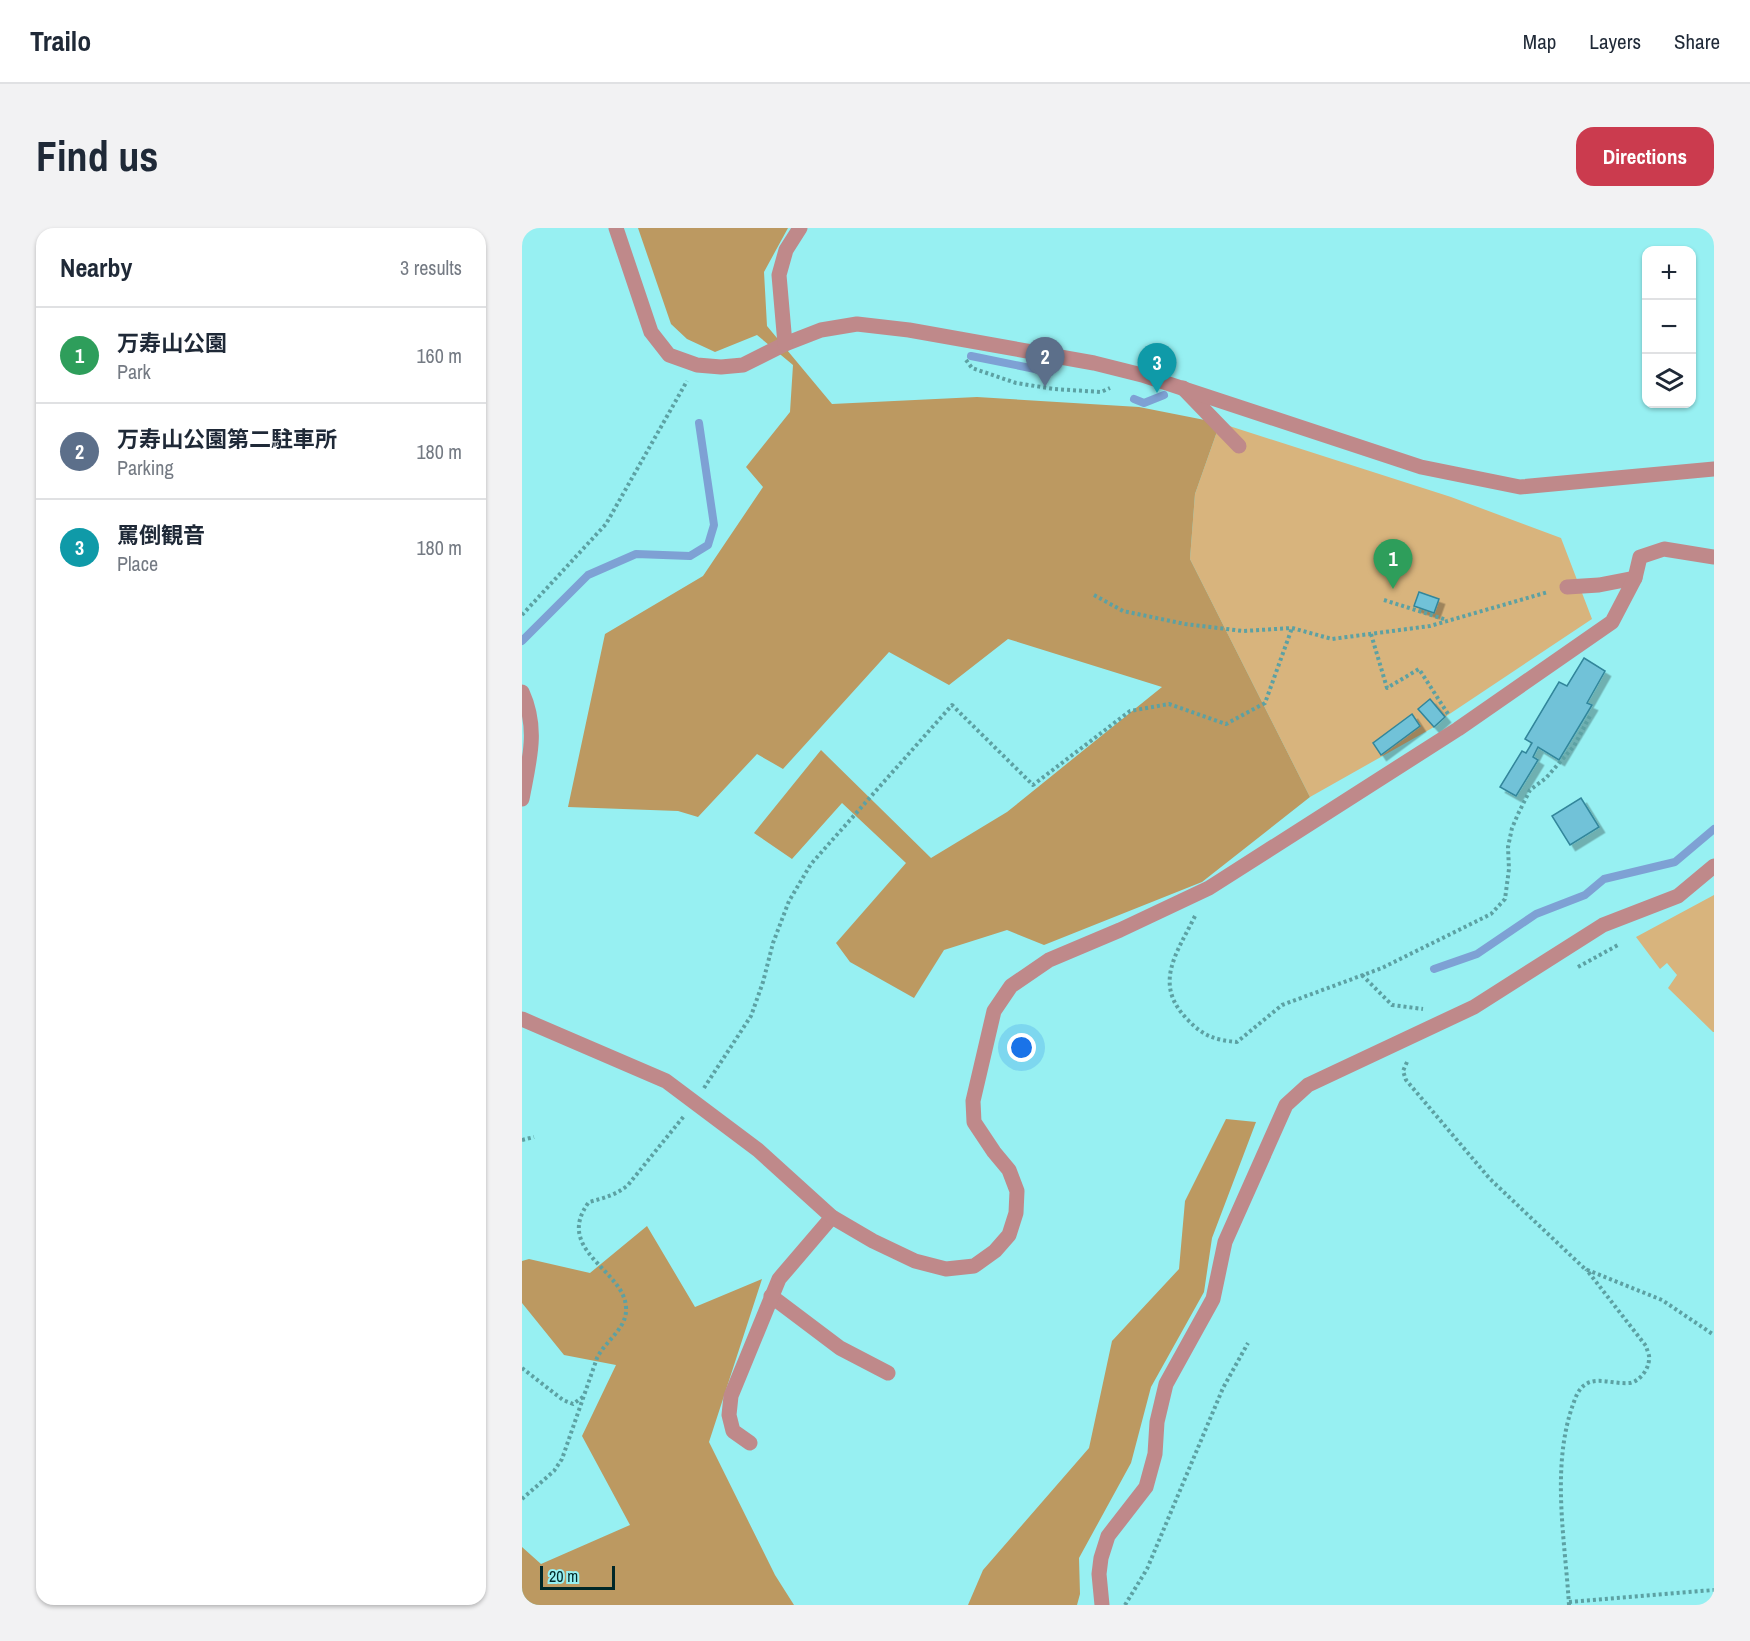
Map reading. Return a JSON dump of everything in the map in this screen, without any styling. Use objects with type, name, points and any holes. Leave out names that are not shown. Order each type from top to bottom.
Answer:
[{"type":"street","points":[[616,228],[651,332],[669,355],[697,365],[721,367],[742,365],[821,330],[857,324],[1094,363],[1183,388],[1421,467],[1520,487],[1714,469]]},
{"type":"street","points":[[785,344],[779,275],[786,250],[800,228]]},
{"type":"street","points":[[1183,388],[1239,446]]},
{"type":"street","points":[[522,1019],[666,1081],[758,1150],[832,1217],[873,1241],[915,1261],[946,1269],[974,1266],[995,1251],[1009,1235],[1016,1213],[1017,1191],[1010,1170],[994,1152],[974,1122],[973,1101],[994,1011],[1011,986],[1049,960],[1209,888],[1458,729],[1612,622],[1635,578],[1640,557],[1664,549],[1714,556]]},
{"type":"street","points":[[1567,587],[1599,585],[1635,578]]},
{"type":"street","points":[[522,692],[527,704],[533,738],[522,799]]},
{"type":"street","points":[[1102,1605],[1099,1574],[1108,1536],[1146,1487],[1155,1454],[1157,1422],[1166,1384],[1213,1299],[1225,1242],[1286,1105],[1308,1085],[1474,1007],[1603,926],[1678,896],[1714,866]]},
{"type":"street","points":[[750,1443],[733,1431],[729,1415],[731,1396],[779,1279],[832,1217]]},
{"type":"street","points":[[771,1296],[840,1348],[888,1373]]},
{"type":"path","points":[[946,337],[972,368],[1016,383],[1054,389],[1101,392],[1112,388]]},
{"type":"path","points":[[522,615],[606,524],[697,365]]},
{"type":"path","points":[[1094,595],[1123,611],[1185,624],[1243,631],[1293,628],[1332,639],[1431,626],[1567,587]]},
{"type":"path","points":[[1384,600],[1448,621]]},
{"type":"path","points":[[522,1499],[554,1471],[562,1459],[602,1348],[624,1322],[627,1306],[620,1291],[583,1245],[579,1228],[582,1212],[589,1202],[606,1198],[628,1185],[695,1103],[751,1016],[773,943],[789,901],[811,864],[952,705],[1033,785],[1130,711],[1169,704],[1226,724],[1265,703],[1293,628]]},
{"type":"path","points":[[1371,634],[1387,688],[1419,669],[1458,729]]},
{"type":"path","points":[[1209,888],[1179,948],[1170,973],[1169,992],[1181,1014],[1198,1030],[1219,1040],[1237,1042],[1282,1005],[1382,968],[1491,914],[1505,899],[1509,869],[1508,847],[1512,828],[1530,790],[1560,765],[1574,746],[1591,714]]},
{"type":"path","points":[[1362,975],[1392,1005],[1412,1008],[1452,1008],[1461,1014]]},
{"type":"path","points":[[1415,1058],[1405,1063],[1403,1071],[1406,1080],[1490,1179],[1586,1269],[1646,1346],[1649,1359],[1644,1375],[1632,1383],[1598,1380],[1585,1384],[1576,1397],[1566,1427],[1560,1497],[1569,1603],[1714,1590]]},
{"type":"path","points":[[522,1140],[534,1137]]},
{"type":"path","points":[[1586,1269],[1662,1300],[1714,1335]]},
{"type":"path","points":[[1125,1605],[1147,1569],[1223,1388],[1248,1343]]},
{"type":"path","points":[[522,1368],[563,1400],[573,1404],[584,1397]]},
{"type":"shaded area","points":[[638,228],[788,228],[764,272],[767,326],[832,404],[977,397],[1139,407],[1220,423],[1195,494],[1190,559],[1310,797],[1202,882],[1044,945],[1007,930],[944,950],[914,998],[850,962],[836,943],[906,863],[842,803],[792,859],[754,833],[821,750],[931,858],[1007,812],[1162,687],[1008,639],[949,685],[889,652],[783,769],[757,754],[698,817],[678,811],[568,807],[605,634],[703,576],[763,487],[746,467],[790,412],[793,365],[757,335],[715,352],[687,339],[671,324]]},
{"type":"shaded area","points":[[1220,423],[1451,497],[1561,538],[1592,619],[1445,717],[1434,727],[1310,797],[1190,559],[1195,494]]},
{"type":"shaded area","points":[[1714,895],[1713,1032],[1668,988],[1677,975],[1667,963],[1660,969],[1636,937]]},
{"type":"shaded area","points":[[1226,1119],[1256,1122],[1212,1238],[1204,1292],[1151,1387],[1131,1463],[1079,1558],[1080,1594],[1077,1605],[968,1605],[983,1570],[1089,1448],[1112,1341],[1179,1269],[1185,1201]]},
{"type":"shaded area","points":[[647,1226],[695,1307],[762,1279],[709,1442],[775,1575],[794,1605],[522,1605],[522,1547],[541,1564],[630,1525],[582,1436],[616,1365],[564,1355],[522,1303],[522,1261],[529,1259],[590,1273]]},
{"type":"building","points":[[1419,592],[1439,599],[1434,613],[1414,606]]},
{"type":"building","points":[[1584,658],[1605,671],[1587,703],[1592,705],[1559,760],[1538,747],[1533,757],[1538,760],[1516,796],[1500,787],[1522,751],[1526,753],[1532,743],[1525,739],[1559,682],[1567,686]]},
{"type":"building","points":[[1430,699],[1445,717],[1434,727],[1418,709]]},
{"type":"building","points":[[1412,714],[1420,726],[1381,755],[1373,743]]},
{"type":"building","points":[[1581,798],[1599,827],[1570,845],[1552,816]]},
{"type":"waterway","points":[[971,356],[1050,372]]},
{"type":"waterway","points":[[1134,399],[1144,403],[1164,395]]},
{"type":"waterway","points":[[522,641],[588,575],[636,554],[690,556],[708,545],[714,525],[699,423]]},
{"type":"waterway","points":[[1434,969],[1477,954],[1536,914],[1585,895],[1604,879],[1675,862],[1714,829]]},
{"type":"place","name":"万寿山公園第二駐車所","points":[[1045,387]]},
{"type":"place","name":"罵倒観音","points":[[1157,393]]},
{"type":"place","name":"万寿山公園","points":[[1393,589]]}]
